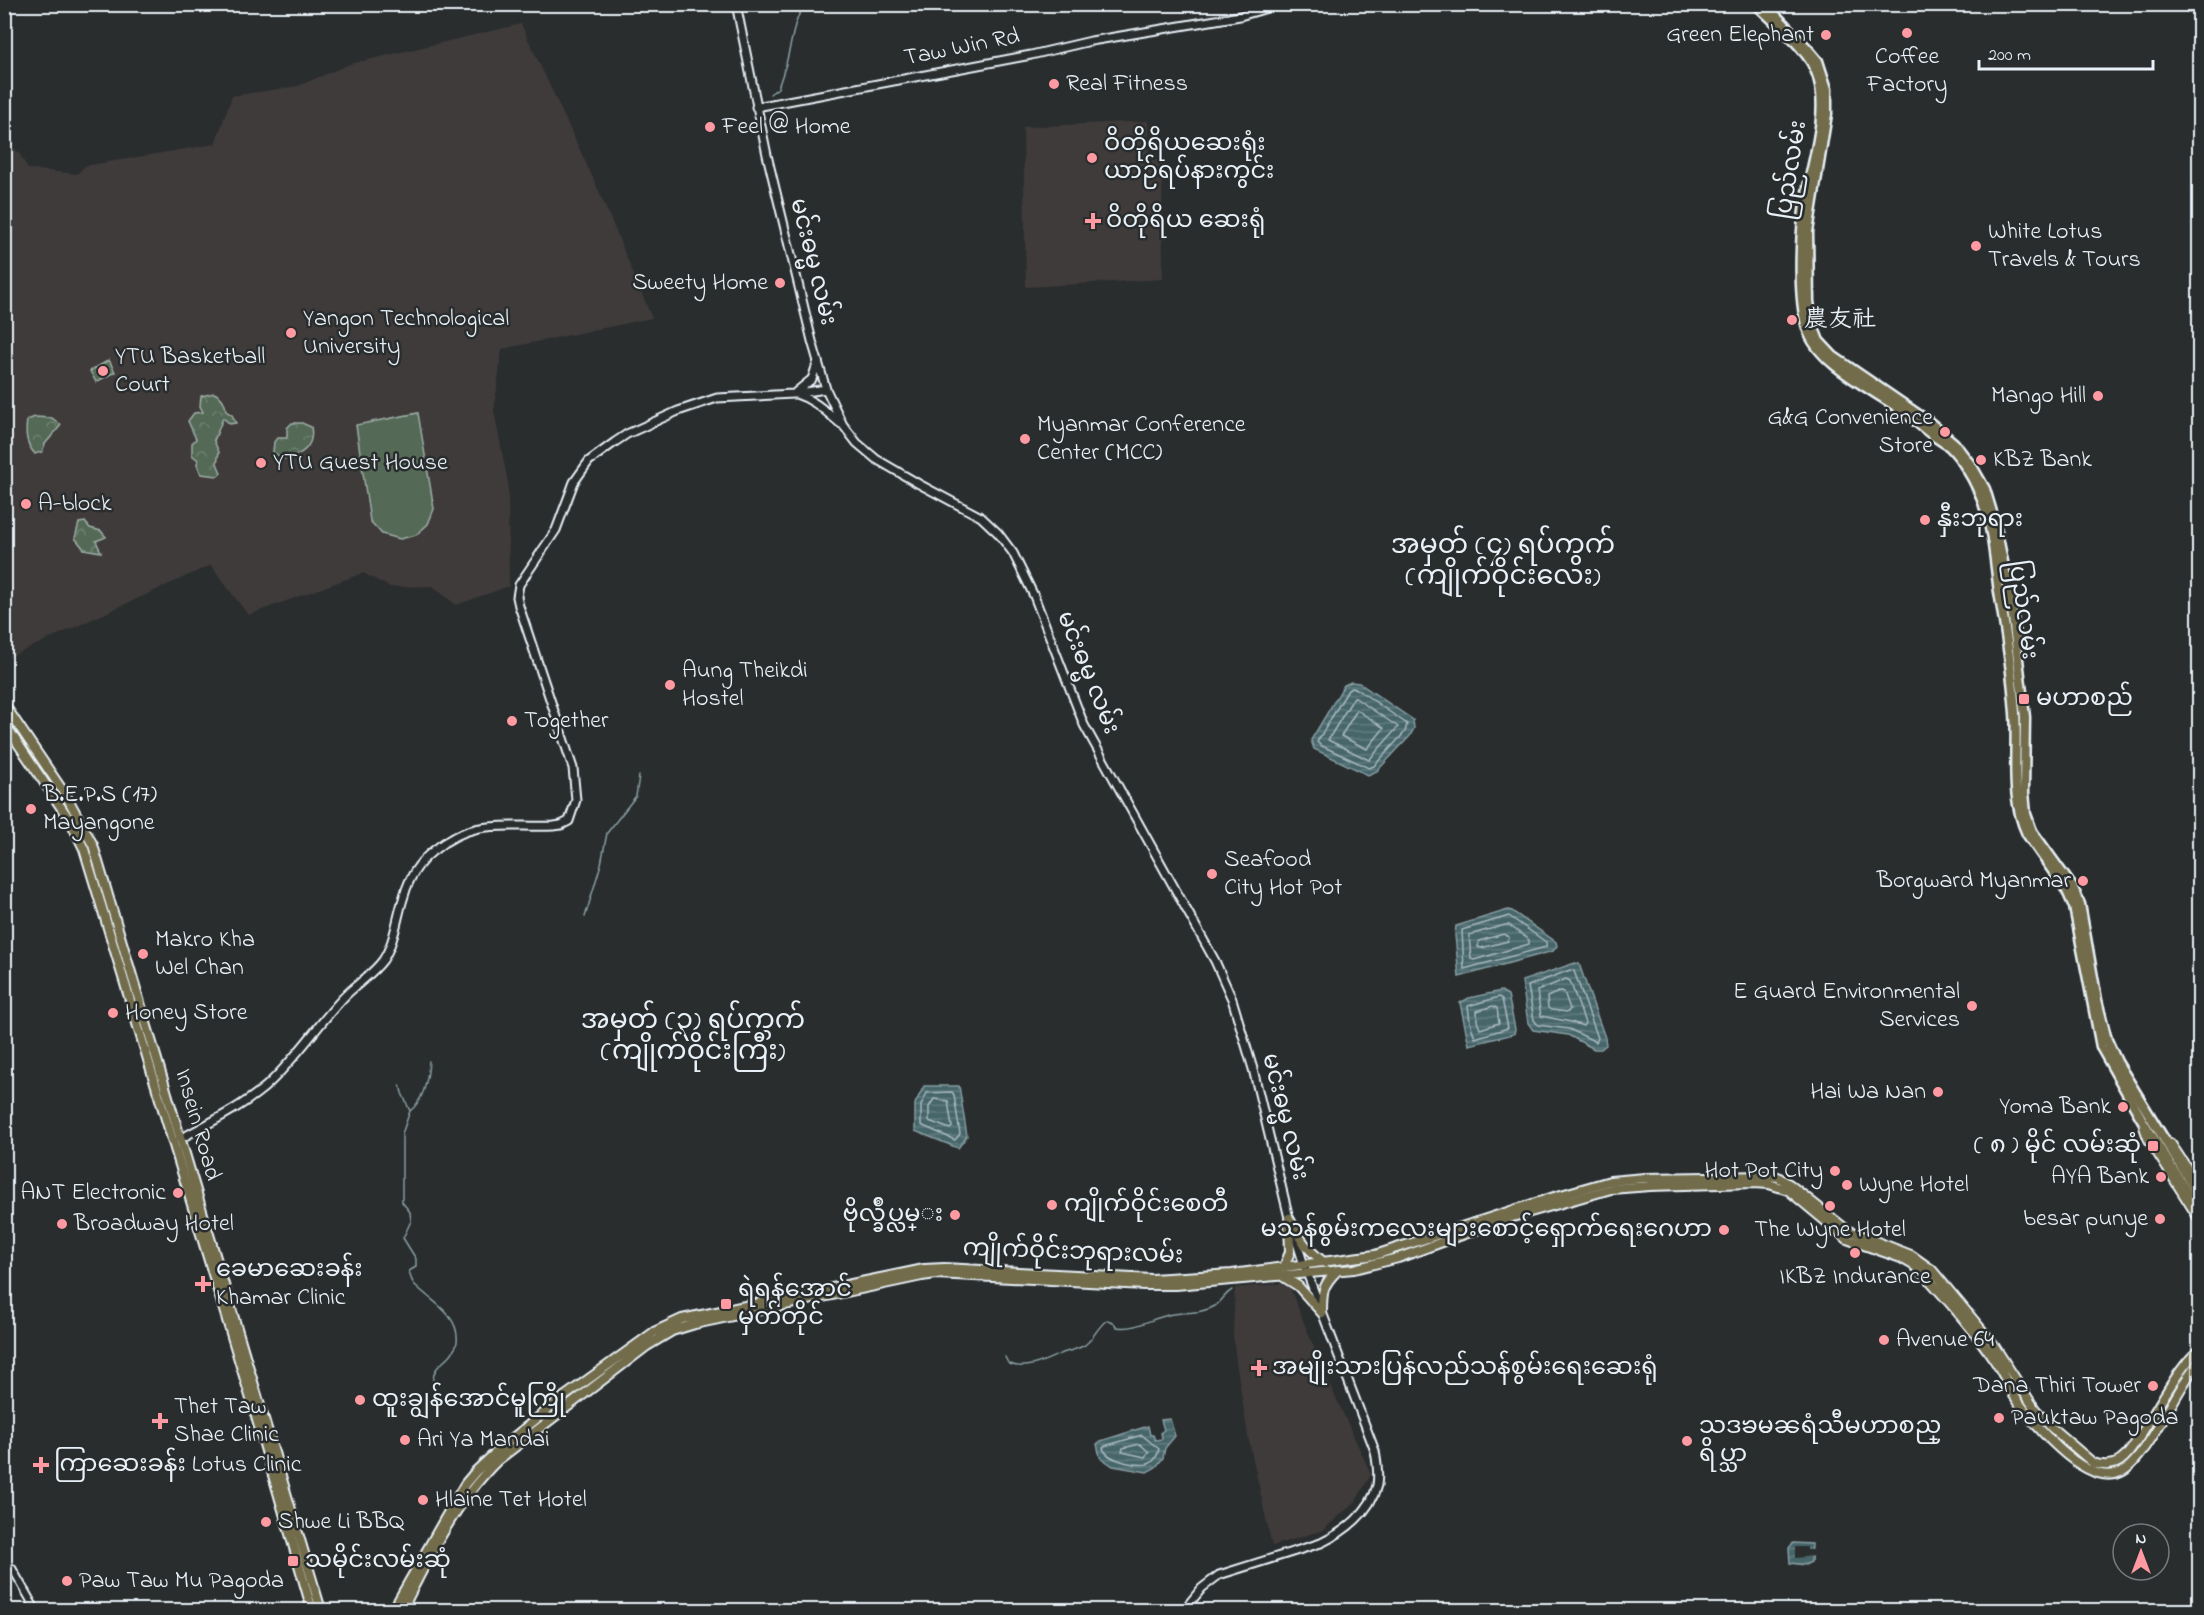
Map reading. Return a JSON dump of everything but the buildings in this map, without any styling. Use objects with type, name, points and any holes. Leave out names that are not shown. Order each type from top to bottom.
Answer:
[{"type":"highway","name":"ပြည်လမ်း","points":[[1756,4],[1813,64],[1821,90],[1821,113],[1802,231],[1802,301],[1809,336],[1829,361],[1900,409],[1950,447],[1979,491],[1989,524],[2008,644],[2015,715],[2015,791],[2020,816],[2027,834],[2057,874],[2071,899],[2099,1042],[2199,1213]]},
{"type":"highway","name":"ပြည်လမ်း","points":[[1765,4],[1808,48],[1818,62],[1827,89],[1827,114],[1808,232],[1809,301],[1812,323],[1819,341],[1833,356],[1904,404],[1954,443],[1973,468],[1984,489],[1995,522],[2011,601],[2025,717],[2026,814],[2032,831],[2068,881],[2080,904],[2095,990],[2107,1040],[2144,1117]]},
{"type":"highway","name":"ပြည်လမ်း","points":[[2154,1133],[2199,1198]]},
{"type":"main road","name":"မင်းဓမ္မ လမ်း","points":[[736,4],[780,212],[826,389],[843,425],[857,443],[876,459],[981,517],[998,533],[1013,553],[1034,596],[1082,722],[1215,962],[1232,999],[1253,1069],[1289,1218],[1322,1313],[1376,1451],[1377,1486],[1370,1502],[1354,1521],[1330,1539],[1219,1575],[1202,1588],[1184,1611]]},
{"type":"main road","name":"Taw Win Rd","points":[[756,107],[1031,55],[1091,41],[1239,16],[1281,4]]},
{"type":"main road","points":[[793,394],[812,379],[818,361]]},
{"type":"main road","points":[[177,1142],[239,1105],[265,1086],[294,1057],[344,996],[378,966],[389,947],[407,884],[422,861],[443,842],[455,834],[473,828],[554,826],[569,821],[576,800],[573,768],[519,606],[518,591],[519,585],[556,530],[574,482],[583,468],[592,458],[627,434],[700,402],[727,397],[793,394],[826,389]]},
{"type":"main road","points":[[793,394],[805,397],[826,410],[843,425]]},
{"type":"main road","points":[[4,704],[67,797],[93,845],[84,849]]},
{"type":"main road","name":"Insein Road","points":[[4,723],[71,822],[84,849],[321,1611]]},
{"type":"main road","name":"Insein Road","points":[[93,845],[138,994],[177,1142],[312,1611]]},
{"type":"main road","name":"ပြည်လမ်း","points":[[2144,1117],[2163,1132],[2199,1188]]},
{"type":"main road","name":"ပြည်လမ်း","points":[[2144,1117],[2148,1138],[2199,1220]]},
{"type":"main road","name":"ကျိုက်ဝိုင်းဘုရားလမ်း","points":[[393,1611],[454,1502],[476,1471],[504,1445],[565,1396],[666,1326],[682,1319],[936,1274],[1144,1285],[1176,1285],[1281,1276],[1325,1263],[1395,1250],[1602,1183],[1645,1178],[1778,1178],[1809,1198],[1847,1230],[1911,1255],[1932,1270],[1948,1297],[2003,1358],[2028,1399],[2052,1428],[2087,1459],[2102,1465],[2120,1461],[2130,1452],[2185,1365],[2199,1350]]},
{"type":"main road","name":"ကျိုက်ဝိုင်းဘုရားလမ်း","points":[[876,1284],[924,1269],[944,1268],[1152,1280],[1232,1274],[1284,1267],[1338,1270],[1364,1267],[1398,1258],[1509,1218],[1596,1192],[1740,1179]]},
{"type":"main road","points":[[1289,1218],[1301,1242],[1325,1263]]},
{"type":"main road","points":[[1284,1267],[1290,1252],[1289,1218]]},
{"type":"main road","points":[[1322,1313],[1323,1289],[1326,1281],[1338,1270]]},
{"type":"main road","points":[[1281,1276],[1298,1286],[1322,1313]]},
{"type":"main road","name":"ကျိုက်ဝိုင်းဘုရားလမ်း","points":[[402,1611],[472,1488],[498,1460],[647,1346],[672,1331],[748,1309]]},
{"type":"main road","points":[[1974,1327],[2012,1392],[2036,1425],[2080,1464],[2101,1475],[2122,1472],[2137,1458],[2199,1360]]},
{"type":"main road","points":[[565,1396],[572,1403]]},
{"type":"street","points":[[4,1563],[12,1568],[36,1611]]},
{"type":"shaded area","name":"Yangon Technological University","points":[[521,24],[598,189],[652,318],[502,349],[494,411],[508,483],[509,586],[456,605],[433,586],[390,587],[363,573],[248,615],[211,565],[5,659],[4,139],[19,153],[28,169],[77,174],[85,166],[215,144],[232,96],[298,86],[350,64]]},
{"type":"shaded area","name":"ဝိတိုရိယ ဆေးရုံ","points":[[1148,121],[1149,160],[1158,160],[1162,164],[1163,279],[1026,287],[1023,127]]},
{"type":"shaded area","points":[[1288,1283],[1323,1370],[1371,1474],[1356,1501],[1323,1530],[1272,1546],[1248,1436],[1236,1361],[1233,1334],[1235,1288]]},
{"type":"green space","name":"YTU Basketball Court","points":[[109,360],[115,372],[96,382],[90,371]]},
{"type":"green space","points":[[214,393],[223,400],[226,411],[232,415],[236,423],[230,424],[223,418],[214,441],[219,452],[217,463],[221,473],[218,476],[201,474],[197,464],[198,460],[192,455],[192,443],[196,439],[188,421],[194,413],[203,412],[200,406],[201,396]]},
{"type":"green space","points":[[418,413],[434,509],[428,524],[416,535],[400,539],[382,534],[370,521],[356,425]]},
{"type":"green space","points":[[35,417],[52,418],[61,425],[45,444],[42,452],[35,454],[28,443],[26,430],[27,420]]},
{"type":"green space","points":[[292,423],[302,423],[311,427],[311,440],[301,453],[283,459],[273,452],[274,442],[277,438],[287,438],[287,428]]},
{"type":"green space","points":[[85,522],[90,528],[101,531],[106,537],[96,541],[101,552],[84,549],[75,538],[79,523]]},
{"type":"water","points":[[1351,682],[1359,683],[1413,720],[1414,728],[1410,736],[1377,771],[1368,775],[1314,749],[1311,740],[1344,685]]},
{"type":"water","points":[[1508,910],[1556,942],[1557,946],[1553,951],[1459,977],[1456,926]]},
{"type":"water","points":[[1575,963],[1579,964],[1605,1038],[1606,1045],[1601,1049],[1594,1049],[1568,1035],[1533,1030],[1528,1023],[1522,981]]},
{"type":"water","points":[[1501,991],[1508,995],[1514,1034],[1469,1045],[1460,1003],[1469,998]]},
{"type":"water","points":[[924,1086],[959,1086],[967,1136],[958,1148],[915,1131],[915,1104]]},
{"type":"water","points":[[1170,1419],[1175,1436],[1165,1448],[1163,1458],[1156,1467],[1147,1472],[1113,1466],[1100,1457],[1097,1444],[1101,1441],[1148,1426],[1150,1435],[1153,1435],[1155,1440],[1162,1439],[1161,1432],[1164,1430],[1161,1420]]},
{"type":"water","points":[[1793,1543],[1812,1544],[1811,1562],[1805,1565],[1790,1563],[1789,1548]]},
{"type":"pier","points":[[1795,1547],[1816,1550],[1815,1556],[1795,1558]]},
{"type":"waterway","points":[[770,94],[778,88],[803,4]]},
{"type":"waterway","points":[[585,917],[601,864],[607,833],[636,796],[639,776]]},
{"type":"waterway","points":[[410,1111],[422,1095],[429,1061]]},
{"type":"waterway","points":[[400,1085],[410,1111],[402,1134],[402,1202],[410,1212],[411,1221],[403,1238],[416,1259],[416,1267],[409,1271],[414,1284],[442,1308],[454,1323],[457,1332],[457,1342],[452,1353],[435,1370],[432,1390]]},
{"type":"waterway","points":[[1005,1357],[1008,1363],[1014,1365],[1035,1364],[1085,1345],[1107,1320],[1113,1322],[1117,1327],[1124,1328],[1168,1315],[1203,1311],[1215,1306],[1232,1290]]},
{"type":"place","name":"Coffee Factory","points":[[1907,33]]},
{"type":"place","name":"Green Elephant","points":[[1826,35]]},
{"type":"place","name":"Real Fitness","points":[[1054,84]]},
{"type":"place","name":"Feel @ Home","points":[[710,127]]},
{"type":"place","name":"ဝိတိုရိယဆေးရုံး ယာဉ်ရပ်နားကွင်း","points":[[1092,158]]},
{"type":"place","name":"ဝိတိုရိယ ဆေးရုံ","points":[[1093,221]]},
{"type":"place","name":"White Lotus Travels & Tours","points":[[1976,246]]},
{"type":"place","name":"Sweety Home","points":[[780,283]]},
{"type":"place","name":"農友社","points":[[1792,320]]},
{"type":"place","name":"Yangon Technological University","points":[[291,333]]},
{"type":"place","name":"YTU Basketball Court","points":[[103,371]]},
{"type":"place","name":"Mango Hill","points":[[2098,396]]},
{"type":"place","name":"G&G Convenience Store","points":[[1945,432]]},
{"type":"place","name":"Myanmar Conference Center (MCC)","points":[[1025,439]]},
{"type":"place","name":"KBZ Bank","points":[[1981,460]]},
{"type":"place","name":"YTU Guest House","points":[[261,463]]},
{"type":"place","name":"A-block","points":[[26,504]]},
{"type":"place","name":"နှီးဘုရား","points":[[1925,520]]},
{"type":"place","name":"Aung Theikdi Hostel","points":[[670,685]]},
{"type":"place","name":"မဟာစည်","points":[[2024,699]]},
{"type":"place","name":"Together","points":[[512,721]]},
{"type":"place","name":"B.E.P.S (17) Mayangone","points":[[31,809]]},
{"type":"place","name":"Seafood City Hot Pot","points":[[1212,874]]},
{"type":"place","name":"Borgward Myanmar","points":[[2083,881]]},
{"type":"place","name":"Makro Kha Wel Chan","points":[[143,954]]},
{"type":"place","name":"E Guard Environmental Services","points":[[1972,1006]]},
{"type":"place","name":"Honey Store","points":[[113,1013]]},
{"type":"place","name":"Hai Wa Nan","points":[[1938,1092]]},
{"type":"place","name":"Yoma Bank","points":[[2123,1107]]},
{"type":"place","name":"( ၈ ) မိုင် လမ်းဆုံ","points":[[2153,1146]]},
{"type":"place","name":"Hot Pot City","points":[[1835,1171]]},
{"type":"place","name":"AYA Bank","points":[[2161,1177]]},
{"type":"place","name":"Wyne Hotel","points":[[1847,1185]]},
{"type":"place","name":"ANT Electronic","points":[[178,1193]]},
{"type":"place","name":"ကျိုက်ဝိုင်းစေတီ","points":[[1052,1205]]},
{"type":"place","name":"The Wyne Hotel","points":[[1830,1206]]},
{"type":"place","name":"ဗိုလ္ခ်ဳပ္လမ္း","points":[[955,1215]]},
{"type":"place","name":"besar punye","points":[[2160,1219]]},
{"type":"place","name":"Broadway Hotel","points":[[62,1224]]},
{"type":"place","name":"မသန်စွမ်းကလေးများစောင့်ရှောက်ရေးဂေဟာ","points":[[1724,1230]]},
{"type":"place","name":"IKBZ Indurance","points":[[1855,1253]]},
{"type":"place","name":"ခေမာဆေးခန်း Khamar Clinic","points":[[203,1284]]},
{"type":"place","name":"ရဲရန်အောင် မှတ်တိုင်","points":[[726,1304]]},
{"type":"place","name":"Avenue 64","points":[[1884,1340]]},
{"type":"place","name":"အမျိုးသားပြန်လည်သန်စွမ်းရေးဆေးရုံ","points":[[1259,1368]]},
{"type":"place","name":"Dana Thiri Tower","points":[[2153,1386]]},
{"type":"place","name":"ထူးချွန်အောင်မူကြို","points":[[360,1400]]},
{"type":"place","name":"Pauktaw Pagoda","points":[[1999,1418]]},
{"type":"place","name":"Thet Taw Shae Clinic","points":[[160,1421]]},
{"type":"place","name":"Ari Ya Mandai","points":[[405,1440]]},
{"type":"place","name":"သဒၶမၼရံသီမဟာစည္ ရိပ္သာ","points":[[1687,1441]]},
{"type":"place","name":"ကြာဆေးခန်း Lotus Clinic","points":[[41,1465]]},
{"type":"place","name":"Hlaine Tet Hotel","points":[[423,1500]]},
{"type":"place","name":"Shwe Li BBQ","points":[[266,1522]]},
{"type":"place","name":"သမိုင်းလမ်းဆုံ","points":[[293,1561]]},
{"type":"place","name":"Paw Taw Mu Pagoda","points":[[67,1581]]},
{"type":"district","name":"အမှတ် (၄) ရပ်ကွက် (ကျိုက်ဝိုင်းလေး)","points":[[1503,562]]},
{"type":"district","name":"အမှတ် (၃) ရပ်ကွက် (ကျိုက်ဝိုင်းကြီး)","points":[[693,1036]]}]
